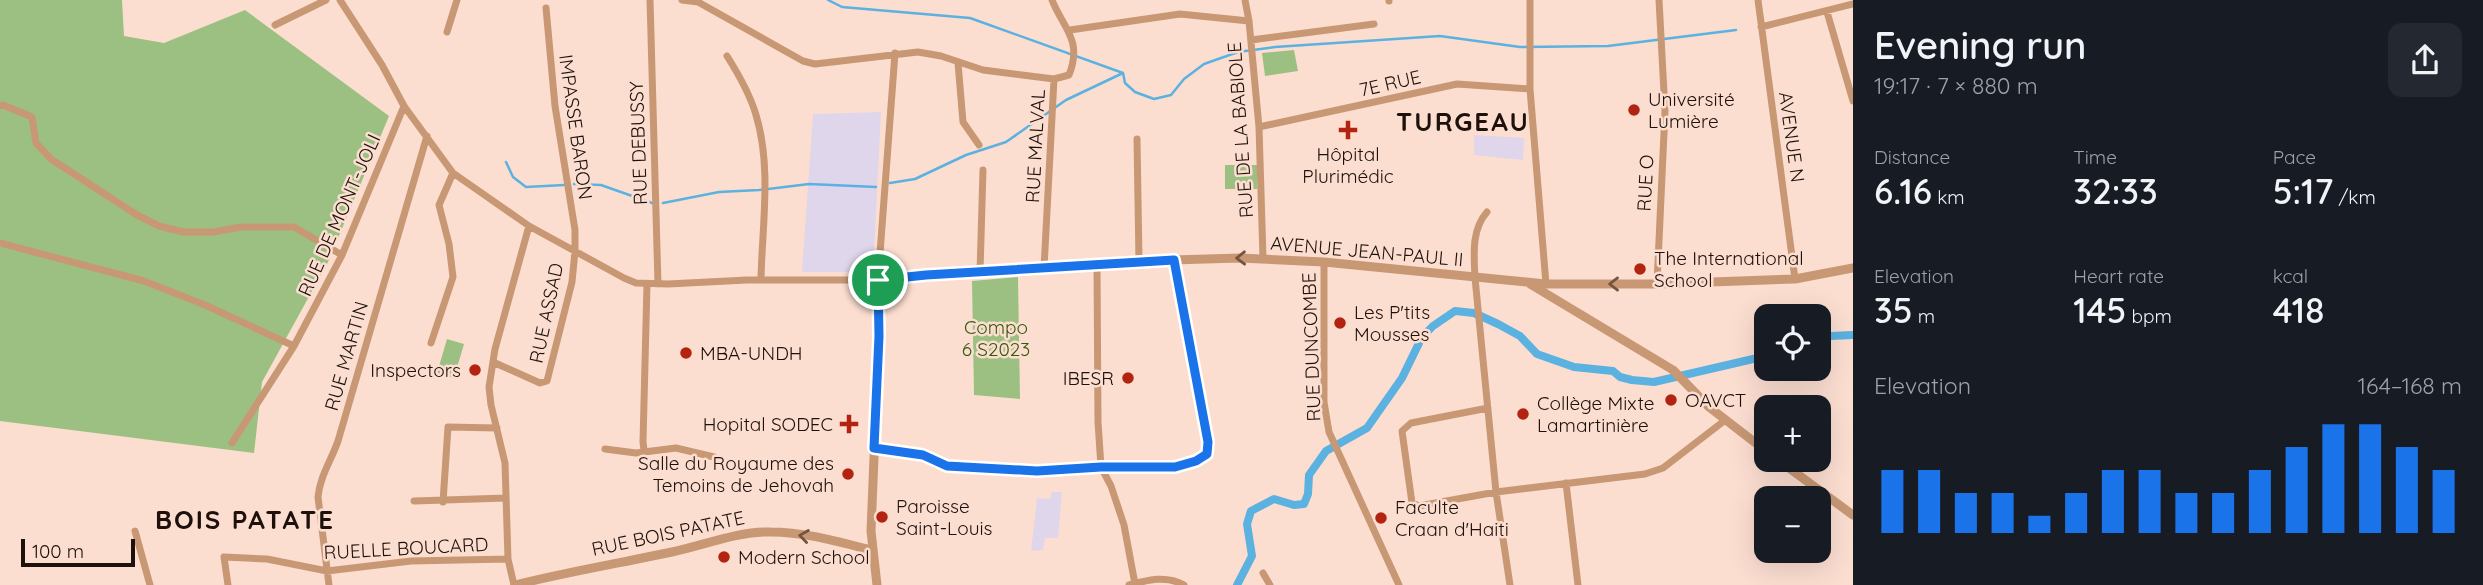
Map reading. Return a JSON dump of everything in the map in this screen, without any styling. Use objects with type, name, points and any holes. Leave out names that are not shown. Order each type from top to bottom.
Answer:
[{"type":"street","points":[[275,25],[326,0]]},
{"type":"street","points":[[340,0],[382,65],[404,106],[453,173],[529,226],[624,278],[648,284],[761,279],[878,280]]},
{"type":"street","points":[[447,32],[457,0]]},
{"type":"street","name":"RUE DEBUSSY","points":[[650,0],[659,284]]},
{"type":"street","points":[[682,0],[698,2],[721,13],[803,61],[823,64],[918,52],[942,56],[984,70],[1054,79]]},
{"type":"street","name":"RUE MALVAL","points":[[1044,268],[1054,79],[1069,75],[1073,65],[1070,30],[1052,0]]},
{"type":"street","name":"RUE DE LA BABIOLE","points":[[1245,0],[1259,127],[1263,258]]},
{"type":"street","points":[[1530,0],[1530,89],[1546,289]]},
{"type":"street","name":"RUE O","points":[[1657,284],[1665,111],[1659,0]]},
{"type":"street","name":"AVENUE N","points":[[1758,0],[1795,279]]},
{"type":"street","points":[[1761,27],[1853,4]]},
{"type":"street","name":"IMPASSE BARON","points":[[546,8],[555,106],[575,230],[575,251]]},
{"type":"street","points":[[1827,12],[1853,101]]},
{"type":"street","points":[[1070,30],[1180,14],[1249,21]]},
{"type":"street","points":[[1251,43],[1374,24]]},
{"type":"street","points":[[877,585],[871,550],[879,336],[878,280],[895,53]]},
{"type":"street","points":[[727,56],[744,82],[756,114],[763,152],[761,279]]},
{"type":"street","points":[[958,63],[963,122],[979,145]]},
{"type":"street","name":"7E RUE","points":[[1259,127],[1457,84],[1530,89]]},
{"type":"street","points":[[0,106],[32,117],[36,143],[51,159],[137,215],[159,226],[183,232],[213,232],[240,227],[294,227],[342,255]]},
{"type":"street","name":"RUE DE MONT-JOLI","points":[[232,443],[294,346],[342,255],[404,106]]},
{"type":"street","name":"RUE MARTIN","points":[[329,585],[318,498],[319,486],[338,441],[426,136]]},
{"type":"street","points":[[1137,139],[1139,261]]},
{"type":"street","points":[[980,272],[983,170]]},
{"type":"street","points":[[432,343],[453,277],[449,244],[439,205],[453,173]]},
{"type":"street","points":[[1487,212],[1479,224],[1474,245],[1475,278],[1496,492],[1510,585]]},
{"type":"street","points":[[515,585],[508,559],[504,454],[489,387],[493,362],[529,226]]},
{"type":"street","points":[[0,243],[144,281],[205,305],[294,346]]},
{"type":"street","name":"RUE ASSAD","points":[[493,362],[540,383],[547,381],[572,282],[575,251]]},
{"type":"street","name":"AVENUE JEAN-PAUL II","points":[[878,280],[1139,261],[1263,258],[1528,283],[1546,289]]},
{"type":"street","points":[[874,448],[923,455],[947,466],[1037,471],[1101,467],[1175,467],[1196,461],[1207,454],[1208,442],[1174,260]]},
{"type":"street","name":"RUE DUNCOMBE","points":[[1324,262],[1324,402],[1329,432],[1399,585]]},
{"type":"street","points":[[1097,265],[1098,422],[1101,467],[1124,525],[1132,584],[1154,579],[1184,585]]},
{"type":"street","points":[[1546,289],[1795,279],[1853,268]]},
{"type":"street","points":[[645,450],[643,442],[648,284]]},
{"type":"street","points":[[1546,289],[1673,370],[1724,421],[1754,442]]},
{"type":"street","points":[[1488,408],[1411,423],[1402,431],[1412,503],[1419,506],[1496,492],[1645,474],[1663,468],[1724,421]]},
{"type":"street","points":[[443,502],[448,427],[497,428]]},
{"type":"street","points":[[605,449],[636,453],[676,448],[714,457]]},
{"type":"street","points":[[1795,472],[1853,515]]},
{"type":"street","points":[[1566,483],[1578,585]]},
{"type":"street","points":[[414,501],[506,498]]},
{"type":"street","points":[[135,531],[150,585]]},
{"type":"street","name":"RUE BOIS PATATE","points":[[515,585],[754,532],[818,538],[871,550]]},
{"type":"street","name":"RUELLE BOUCARD","points":[[228,585],[224,556],[267,559],[327,570],[411,561],[508,559]]},
{"type":"street","points":[[1263,573],[1270,585]]},
{"type":"shaded area","points":[[881,112],[873,272],[802,272],[813,114]]},
{"type":"shaded area","points":[[1474,135],[1524,138],[1523,160],[1474,155]]},
{"type":"shaded area","points":[[1052,492],[1062,492],[1058,538],[1045,538],[1043,550],[1031,551],[1037,498],[1050,499]]},
{"type":"green space","points":[[0,0],[122,0],[124,36],[164,43],[245,10],[389,116],[328,262],[262,382],[254,453],[0,421]]},
{"type":"green space","points":[[1294,50],[1298,71],[1265,76],[1262,53]]},
{"type":"green space","points":[[1225,165],[1257,165],[1257,189],[1225,189]]},
{"type":"green space","name":"Compo 6 S2023","points":[[1018,277],[1020,399],[974,395],[972,281]]},
{"type":"green space","points":[[447,339],[464,344],[454,378],[437,373]]},
{"type":"waterway","points":[[828,0],[842,7],[970,18],[1123,73]]},
{"type":"waterway","points":[[1123,73],[1125,83],[1135,92],[1154,99],[1171,95],[1184,79],[1204,64],[1238,52],[1275,47],[1440,36],[1520,47],[1608,46],[1736,30]]},
{"type":"waterway","points":[[890,183],[915,179],[966,155],[1006,142],[1066,100],[1123,73]]},
{"type":"waterway","points":[[506,162],[513,177],[526,187],[564,185]]},
{"type":"waterway","points":[[574,184],[601,185],[652,203]]},
{"type":"waterway","points":[[663,203],[719,192],[809,184],[876,187]]},
{"type":"waterway","points":[[1237,585],[1252,556],[1247,524],[1251,511],[1274,499],[1294,505],[1304,504],[1308,494],[1309,475],[1326,451],[1367,428],[1402,378],[1422,337],[1455,311],[1474,313],[1498,324],[1520,336],[1537,354],[1574,367],[1613,371],[1620,377],[1632,380],[1654,382],[1754,359]]},
{"type":"waterway","points":[[1831,336],[1853,335]]},
{"type":"place","name":"Université Lumière","points":[[1634,110]]},
{"type":"place","name":"Hôpital Plurimédic","points":[[1348,130]]},
{"type":"place","name":"The International School","points":[[1640,269]]},
{"type":"place","name":"Les P'tits Mousses","points":[[1340,323]]},
{"type":"place","name":"MBA-UNDH","points":[[686,353]]},
{"type":"place","name":"Inspectors","points":[[475,370]]},
{"type":"place","name":"IBESR","points":[[1128,378]]},
{"type":"place","name":"OAVCT","points":[[1671,400]]},
{"type":"place","name":"Collège Mixte Lamartinière","points":[[1523,414]]},
{"type":"place","name":"Hopital SODEC","points":[[849,424]]},
{"type":"place","name":"Salle du Royaume des Temoins de Jehovah","points":[[848,474]]},
{"type":"place","name":"Paroisse Saint-Louis","points":[[882,517]]},
{"type":"place","name":"Faculte Craan d'Haiti","points":[[1381,518]]},
{"type":"place","name":"Modern School","points":[[724,557]]},
{"type":"district","name":"TURGEAU","points":[[1463,122]]},
{"type":"district","name":"BOIS PATATE","points":[[245,520]]},
{"type":"route","points":[[1174,260],[1208,442],[1207,454],[1196,461],[1175,467],[1101,467],[1037,471],[947,466],[923,455],[874,448],[879,336],[878,280],[1174,260]]}]
